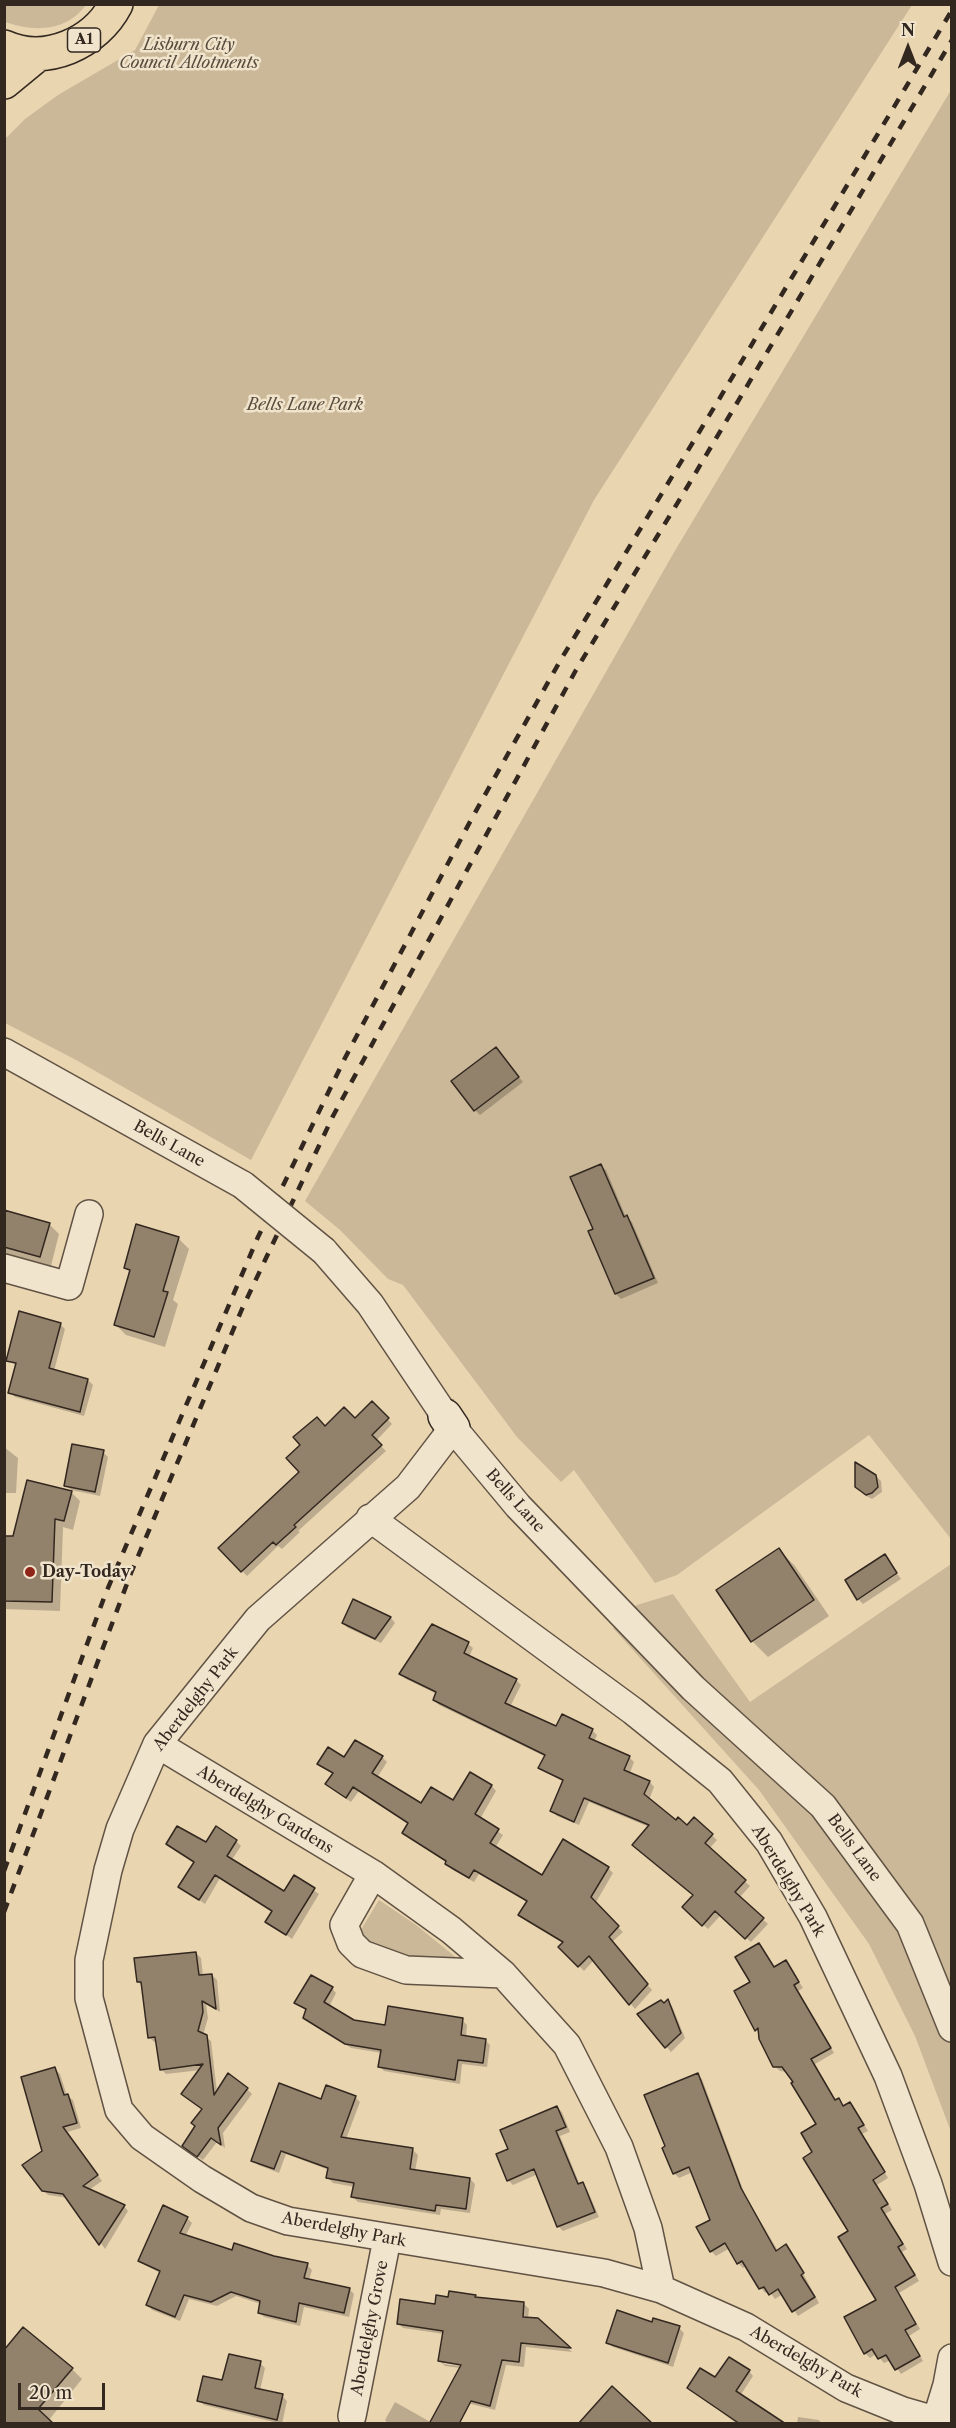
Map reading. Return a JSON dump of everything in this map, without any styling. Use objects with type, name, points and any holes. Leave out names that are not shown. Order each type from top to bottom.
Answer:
[{"type":"highway","name":"A1","points":[[4,47],[38,54],[65,50],[90,37],[109,18],[116,4]]},
{"type":"highway","name":"A1","points":[[4,82],[38,54]]},
{"type":"street","name":"Bells Lane","points":[[4,1052],[243,1185],[324,1251],[370,1304],[449,1422],[518,1506],[693,1688],[823,1806],[910,1924],[951,2028]]},
{"type":"street","points":[[4,1268],[69,1286],[89,1214]]},
{"type":"street","name":"Aberdelghy Park","points":[[449,1422],[408,1487],[370,1518],[258,1620],[157,1744],[120,1829],[108,1870],[89,1960],[89,1998],[120,2110],[142,2137],[202,2179],[251,2208],[288,2222],[604,2273],[661,2289],[746,2327],[846,2388],[903,2411],[942,2422],[951,2358]]},
{"type":"street","name":"Aberdelghy Park","points":[[370,1518],[633,1711],[720,1781],[769,1842],[813,1917],[888,2076],[928,2184],[951,2262]]},
{"type":"street","name":"Aberdelghy Gardens","points":[[157,1744],[374,1874],[451,1930],[503,1974],[567,2045],[614,2137],[648,2228],[661,2289]]},
{"type":"street","points":[[374,1874],[344,1925],[351,1943],[362,1954],[406,1970],[503,1974]]},
{"type":"street","name":"Aberdelghy Grove","points":[[352,2416],[387,2239]]},
{"type":"green space","points":[[4,5],[86,5],[78,14],[59,25],[38,28],[5,22]]},
{"type":"green space","name":"Bells Lane Park","points":[[159,5],[912,5],[594,500],[251,1160],[76,1060],[5,1023],[5,139],[25,119],[58,95],[135,50]]},
{"type":"green space","points":[[951,90],[951,1539],[869,1435],[677,1575],[655,1583],[574,1470],[561,1482],[517,1437],[403,1285],[388,1279],[340,1230],[305,1201],[673,554]]},
{"type":"green space","points":[[951,1564],[951,2132],[915,2036],[869,1944],[759,1790],[613,1628],[637,1605],[673,1594],[750,1702]]},
{"type":"green space","points":[[379,1900],[416,1925],[463,1963],[407,1962],[365,1947],[359,1933]]},
{"type":"building","points":[[496,1047],[519,1077],[474,1111],[451,1081]]},
{"type":"building","points":[[601,1164],[624,1217],[627,1215],[654,1278],[615,1294],[588,1231],[593,1229],[570,1177]]},
{"type":"building","points":[[4,1210],[50,1223],[40,1257],[4,1247]]},
{"type":"building","points":[[136,1224],[179,1237],[163,1291],[168,1292],[154,1337],[114,1325],[130,1270],[124,1268]]},
{"type":"building","points":[[19,1311],[61,1323],[49,1368],[88,1379],[80,1412],[8,1393],[16,1363],[6,1361]]},
{"type":"building","points":[[372,1401],[389,1418],[372,1435],[382,1445],[294,1525],[296,1527],[276,1545],[273,1542],[241,1572],[218,1548],[299,1472],[286,1458],[300,1445],[293,1437],[317,1417],[325,1426],[344,1407],[355,1418]]},
{"type":"building","points":[[72,1444],[104,1450],[95,1492],[64,1486]]},
{"type":"building","points":[[855,1462],[876,1475],[878,1487],[872,1493],[866,1495],[855,1487]]},
{"type":"building","points":[[27,1480],[72,1491],[64,1521],[55,1519],[52,1602],[4,1601],[4,1536],[13,1536]]},
{"type":"building","points":[[779,1548],[814,1600],[751,1642],[716,1590]]},
{"type":"building","points":[[885,1554],[897,1573],[857,1600],[845,1580]]},
{"type":"building","points":[[353,1599],[391,1617],[375,1639],[342,1623]]},
{"type":"building","points":[[432,1624],[469,1642],[464,1653],[517,1679],[505,1703],[556,1726],[562,1714],[593,1729],[589,1738],[630,1756],[624,1770],[650,1781],[644,1794],[676,1820],[678,1817],[687,1825],[694,1817],[713,1834],[705,1843],[746,1880],[735,1892],[764,1918],[745,1939],[715,1911],[702,1926],[682,1907],[693,1895],[632,1845],[649,1825],[584,1798],[574,1822],[550,1811],[563,1780],[538,1768],[545,1755],[433,1700],[436,1692],[399,1674]]},
{"type":"building","points":[[355,1740],[383,1756],[372,1773],[421,1803],[431,1787],[453,1800],[470,1772],[492,1785],[475,1814],[499,1829],[490,1843],[542,1875],[563,1839],[609,1867],[591,1897],[619,1926],[609,1937],[648,1984],[629,2005],[589,1956],[578,1967],[558,1947],[563,1942],[518,1915],[527,1901],[474,1870],[469,1878],[445,1864],[446,1861],[402,1833],[408,1823],[353,1787],[346,1798],[325,1784],[333,1773],[317,1764],[328,1747],[344,1757]]},
{"type":"building","points":[[177,1826],[206,1842],[216,1826],[237,1840],[227,1856],[284,1891],[294,1875],[315,1888],[286,1935],[265,1922],[272,1911],[215,1875],[199,1900],[178,1887],[194,1862],[166,1844]]},
{"type":"building","points":[[759,1943],[774,1967],[786,1960],[799,1982],[794,1985],[831,2048],[811,2059],[835,2100],[839,2098],[843,2106],[850,2102],[864,2125],[858,2128],[885,2172],[873,2180],[888,2204],[881,2208],[903,2244],[898,2247],[915,2275],[895,2287],[916,2324],[905,2330],[920,2356],[895,2370],[886,2355],[878,2359],[872,2349],[864,2354],[844,2317],[876,2300],[838,2237],[848,2231],[803,2158],[812,2152],[801,2133],[816,2124],[782,2067],[773,2067],[759,2039],[758,2028],[755,2031],[734,1991],[750,1982],[735,1957]]},
{"type":"building","points":[[196,1952],[199,1975],[212,1974],[216,2009],[202,2001],[203,2012],[198,2031],[207,2035],[214,2095],[228,2073],[248,2088],[218,2128],[221,2145],[211,2138],[197,2157],[182,2146],[195,2126],[191,2123],[202,2109],[181,2094],[203,2064],[160,2070],[155,2037],[148,2038],[141,1982],[137,1982],[134,1958]]},
{"type":"building","points":[[311,1975],[333,1987],[324,2002],[354,2020],[385,2025],[388,2006],[463,2018],[461,2035],[486,2039],[483,2063],[458,2060],[455,2080],[378,2067],[381,2050],[345,2044],[303,2018],[306,2009],[294,2003]]},
{"type":"building","points":[[668,1999],[681,2033],[665,2048],[637,2014],[661,2000],[664,2003]]},
{"type":"building","points":[[55,2067],[64,2095],[68,2094],[77,2123],[63,2127],[98,2175],[83,2186],[125,2205],[99,2245],[63,2194],[42,2191],[22,2165],[42,2151],[21,2077]]},
{"type":"building","points":[[698,2073],[741,2188],[776,2251],[786,2244],[804,2273],[801,2275],[815,2297],[792,2312],[778,2289],[769,2295],[764,2287],[759,2289],[742,2261],[737,2264],[725,2243],[710,2252],[696,2227],[710,2220],[689,2167],[673,2174],[662,2148],[665,2146],[644,2095]]},
{"type":"building","points":[[279,2083],[321,2099],[326,2085],[356,2096],[341,2137],[413,2148],[410,2169],[470,2178],[466,2209],[436,2205],[435,2211],[351,2197],[354,2183],[326,2178],[328,2168],[281,2151],[274,2169],[251,2161]]},
{"type":"building","points":[[557,2106],[566,2127],[556,2131],[578,2184],[583,2182],[595,2212],[557,2227],[534,2169],[507,2181],[496,2154],[508,2149],[500,2130]]},
{"type":"building","points":[[163,2205],[188,2217],[180,2233],[232,2250],[234,2243],[274,2256],[308,2263],[304,2278],[350,2288],[344,2313],[299,2303],[296,2322],[258,2313],[260,2301],[231,2292],[211,2302],[184,2295],[175,2317],[146,2305],[160,2271],[138,2261]]},
{"type":"building","points":[[449,2291],[476,2295],[475,2297],[524,2302],[523,2317],[538,2318],[571,2348],[521,2343],[519,2362],[502,2360],[490,2406],[471,2401],[459,2424],[429,2424],[461,2365],[438,2361],[443,2331],[397,2324],[400,2299],[435,2304],[436,2295],[448,2297]]},
{"type":"building","points":[[617,2310],[652,2322],[653,2318],[680,2326],[668,2363],[606,2343]]},
{"type":"building","points":[[23,2327],[73,2368],[38,2409],[54,2424],[4,2424],[4,2350]]},
{"type":"building","points":[[229,2354],[261,2361],[255,2388],[283,2394],[277,2420],[197,2401],[203,2376],[222,2380]]},
{"type":"building","points":[[729,2357],[750,2370],[736,2391],[786,2424],[740,2424],[687,2388],[700,2368],[715,2377]]},
{"type":"building","points":[[612,2386],[653,2424],[578,2424]]},
{"type":"railway","points":[[4,1871],[105,1595],[258,1237],[345,1058],[472,818],[560,661],[952,10]]},
{"type":"railway","points":[[4,1912],[131,1573],[242,1309],[333,1116],[576,670],[952,40]]},
{"type":"place","name":"Day-Today","points":[[30,1572]]},
{"type":"park label","name":"Lisburn City Council Allotments","points":[[189,54]]}]
